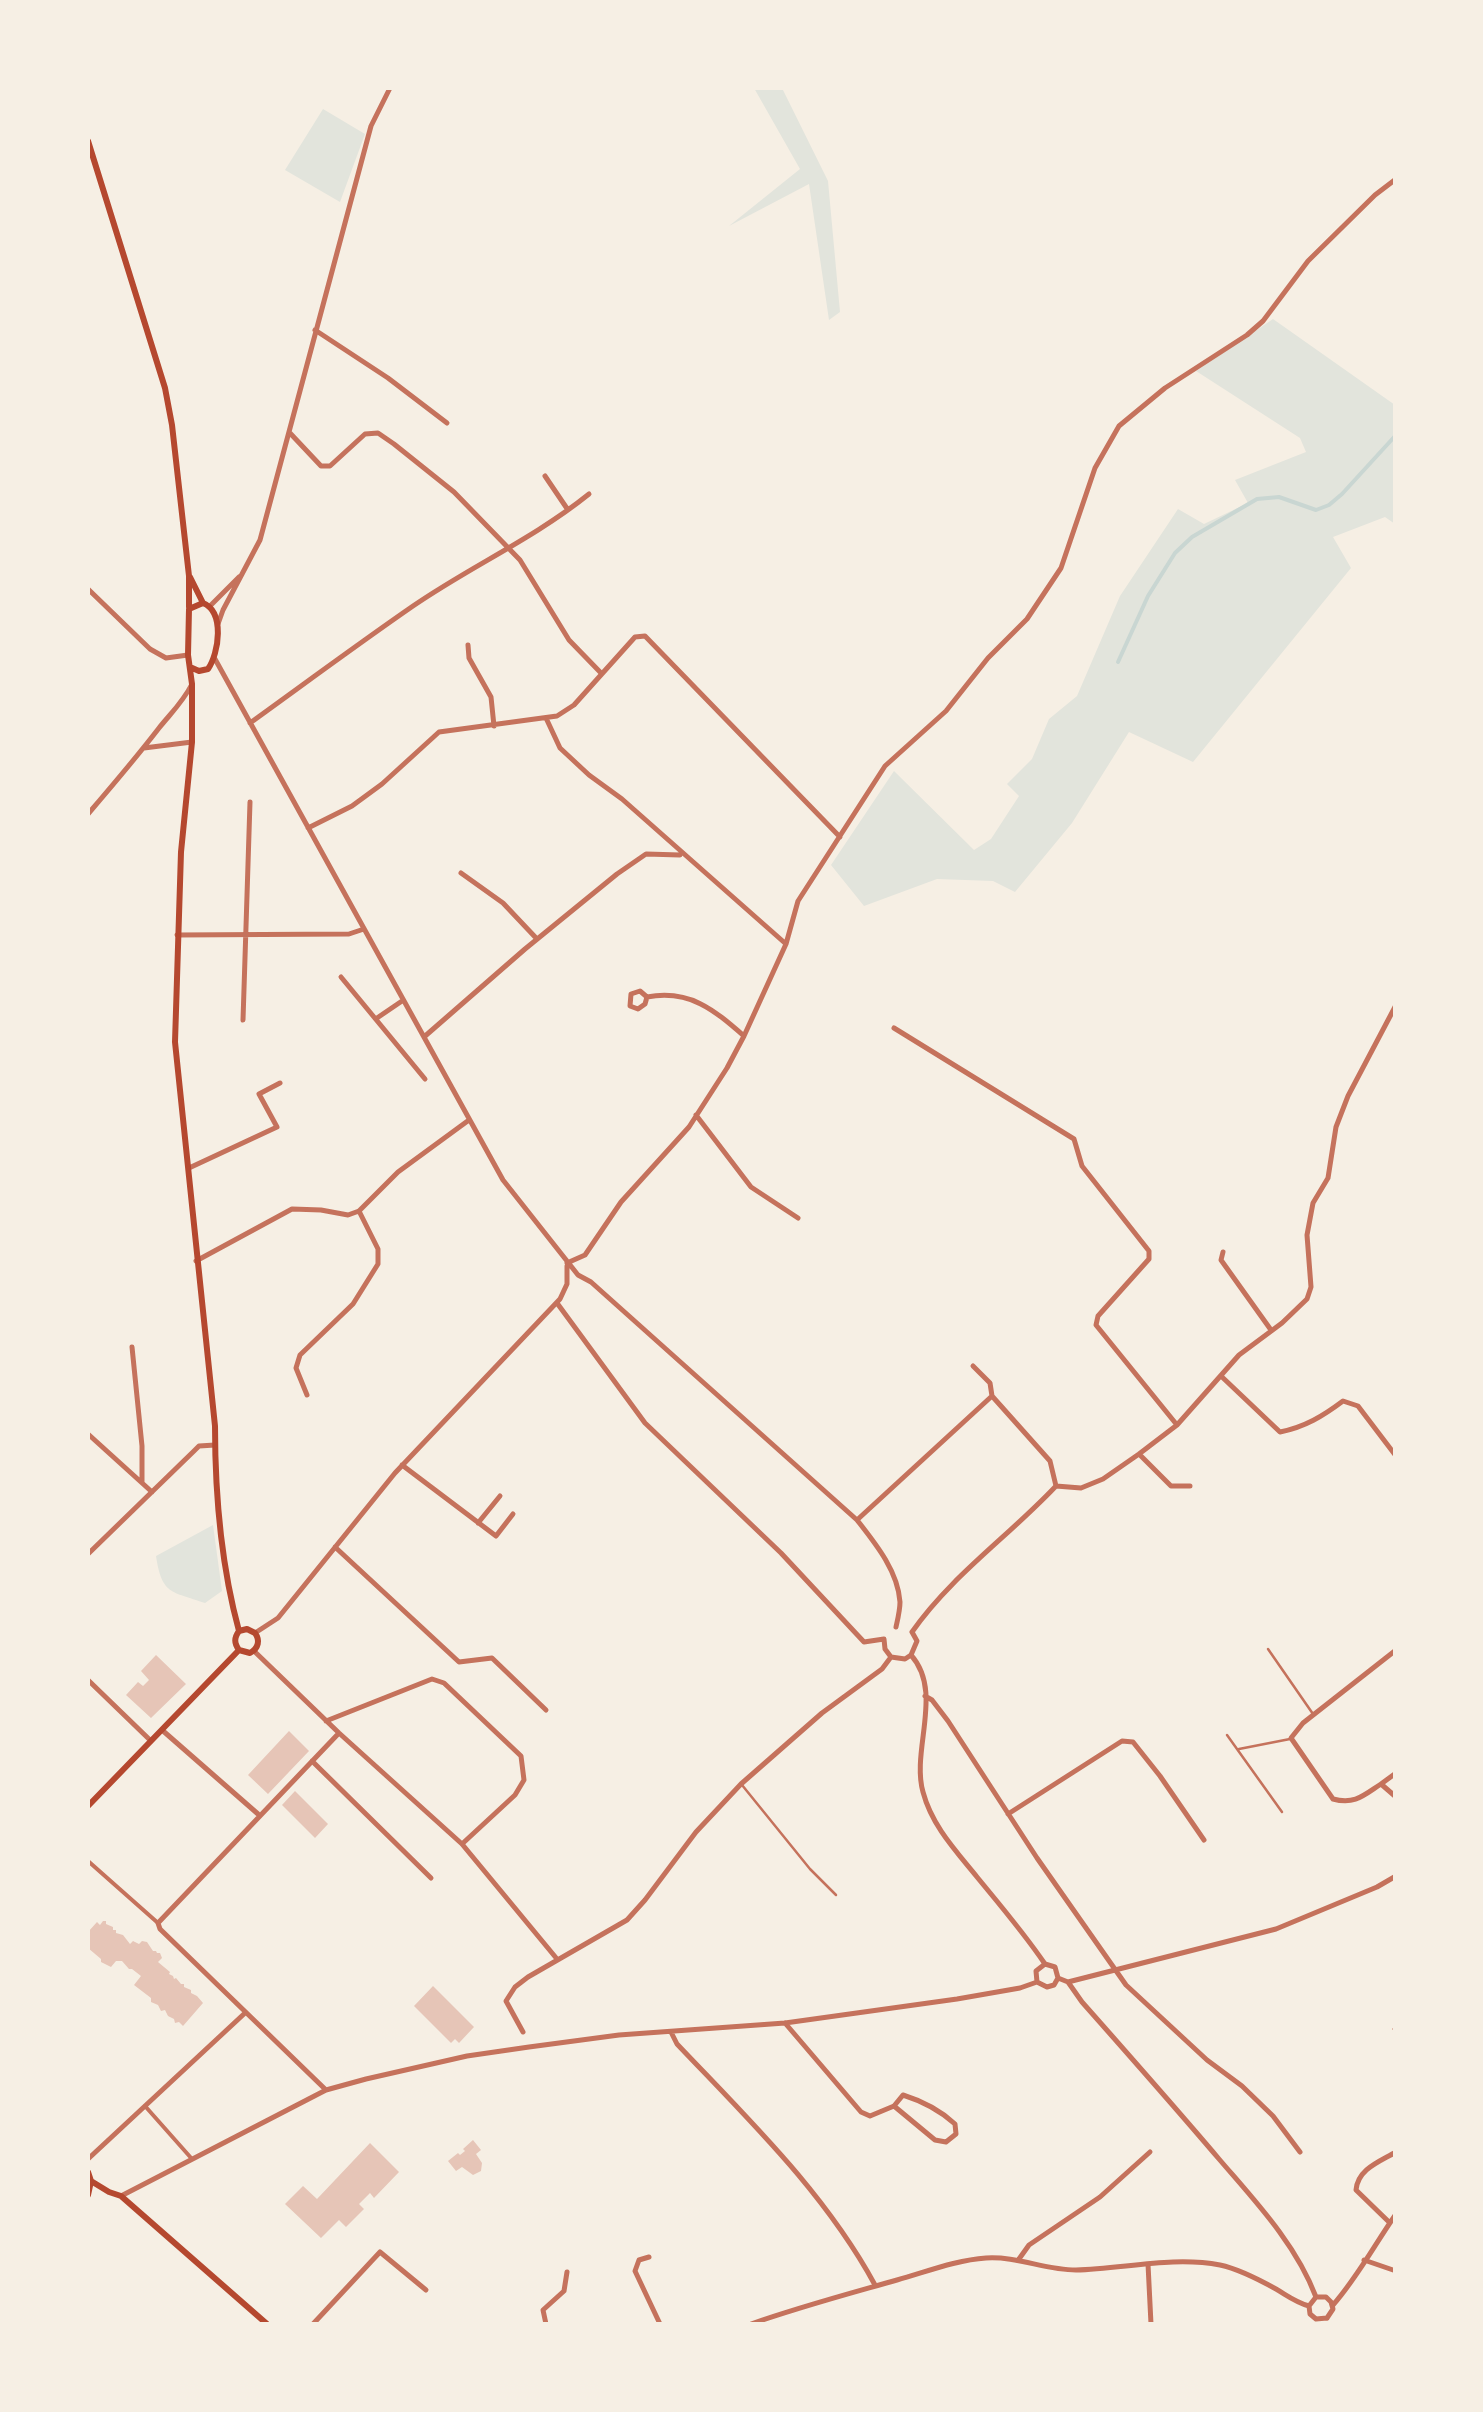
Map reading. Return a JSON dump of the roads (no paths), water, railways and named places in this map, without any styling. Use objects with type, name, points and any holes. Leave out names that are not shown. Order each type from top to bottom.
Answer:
[{"type":"main road","points":[[88,141],[165,388],[189,576],[188,655],[194,669],[192,742],[181,852],[175,1042],[215,1426],[220,1522],[239,1631]]},
{"type":"main road","points":[[189,576],[216,614],[218,624],[214,659],[208,670],[194,669]]},
{"type":"main road","points":[[189,608],[207,605]]},
{"type":"main road","points":[[239,1631],[255,1632],[258,1642],[254,1650],[246,1653],[234,1644],[239,1631]]},
{"type":"main road","points":[[88,1806],[239,1650]]},
{"type":"main road","points":[[89,2176],[88,2196],[109,2192]]},
{"type":"main road","points":[[89,2176],[120,2196],[267,2324]]},
{"type":"street","points":[[218,624],[260,540],[371,126],[390,88]]},
{"type":"street","points":[[567,1263],[585,1255],[621,1202],[696,1116],[744,1036],[786,944],[798,901],[885,766],[946,711],[988,658],[1027,619],[1061,568],[1095,468],[1120,426],[1165,388],[1263,321],[1308,261],[1396,179]]},
{"type":"street","points":[[315,330],[388,378],[447,424]]},
{"type":"street","points":[[290,432],[321,466],[330,466],[365,434],[378,433],[454,492],[520,560],[569,640],[601,672]]},
{"type":"street","points":[[545,476],[568,510]]},
{"type":"street","points":[[250,723],[415,604],[509,550],[589,494]]},
{"type":"street","points":[[207,605],[244,572]]},
{"type":"street","points":[[88,589],[150,649],[166,658],[188,655]]},
{"type":"street","points":[[308,828],[352,806],[382,784],[438,732],[558,716],[574,705],[635,637],[645,636],[840,837]]},
{"type":"street","points":[[468,645],[469,658],[491,697],[494,726]]},
{"type":"street","points":[[214,659],[503,1180],[578,1275],[591,1282],[716,1391],[858,1520],[893,1576],[900,1598],[897,1631]]},
{"type":"street","points":[[208,670],[224,678]]},
{"type":"street","points":[[88,814],[184,701],[192,684]]},
{"type":"street","points":[[546,718],[560,748],[786,944]]},
{"type":"street","points":[[144,748],[192,742]]},
{"type":"street","points":[[243,1020],[250,802]]},
{"type":"street","points":[[655,853],[662,846],[663,836]]},
{"type":"street","points":[[424,1037],[611,878],[646,854],[683,855]]},
{"type":"street","points":[[461,873],[503,903],[537,939]]},
{"type":"street","points":[[177,936],[349,934],[364,929]]},
{"type":"street","points":[[341,977],[425,1079]]},
{"type":"street","points":[[647,996],[695,999],[744,1036]]},
{"type":"street","points":[[377,1018],[402,1000]]},
{"type":"street","points":[[1056,1486],[1081,1488],[1103,1479],[1139,1454],[1178,1425],[1239,1356],[1299,1308],[1311,1287],[1307,1235],[1313,1203],[1328,1178],[1336,1127],[1396,1005]]},
{"type":"street","points":[[894,1028],[1074,1138],[1082,1166],[1149,1251],[1150,1259],[1098,1316],[1096,1325],[1178,1425]]},
{"type":"street","points":[[186,1170],[276,1127],[260,1094],[280,1084]]},
{"type":"street","points":[[696,1116],[751,1187],[798,1218]]},
{"type":"street","points":[[196,1261],[292,1208],[348,1216],[360,1211],[398,1172],[469,1120]]},
{"type":"street","points":[[307,1395],[296,1368],[300,1356],[352,1304],[378,1264],[378,1250],[360,1211]]},
{"type":"street","points":[[1223,1252],[1221,1260],[1271,1330]]},
{"type":"street","points":[[255,1632],[278,1618],[402,1465],[556,1303],[567,1284],[567,1263]]},
{"type":"street","points":[[556,1303],[645,1423],[781,1553],[864,1642],[897,1631],[916,1641],[911,1656],[891,1657],[885,1649],[897,1631],[938,1598],[1056,1486]]},
{"type":"street","points":[[132,1347],[142,1482]]},
{"type":"street","points":[[973,1366],[990,1383],[992,1396],[1050,1461],[1056,1486]]},
{"type":"street","points":[[1221,1376],[1280,1432],[1298,1429],[1343,1401],[1358,1406],[1396,1456]]},
{"type":"street","points":[[858,1520],[992,1396]]},
{"type":"street","points":[[88,1434],[152,1492]]},
{"type":"street","points":[[88,1554],[199,1446],[215,1445]]},
{"type":"street","points":[[1139,1454],[1172,1486],[1190,1486]]},
{"type":"street","points":[[402,1465],[496,1536],[513,1514]]},
{"type":"street","points":[[478,1522],[500,1496]]},
{"type":"street","points":[[334,1546],[460,1662],[492,1658],[546,1710]]},
{"type":"street","points":[[254,1650],[462,1844],[557,1959]]},
{"type":"street","points":[[1396,1650],[1302,1723],[1291,1738],[1333,1800],[1356,1800],[1396,1773]]},
{"type":"street","points":[[120,2196],[326,2090],[466,2056],[618,2036],[784,2023],[958,1999],[1037,1982],[1046,1987],[1054,1984],[1058,1978],[1055,1967],[1045,1964],[945,1838],[928,1807],[920,1765],[926,1696],[922,1674],[911,1656]]},
{"type":"street","points":[[523,2032],[506,2001],[515,1986],[627,1920],[696,1832],[741,1784],[822,1713],[882,1669],[891,1657]]},
{"type":"street","points":[[326,1721],[432,1679],[444,1682],[521,1756],[524,1780],[514,1795],[462,1844]]},
{"type":"street","points":[[88,1680],[151,1741]]},
{"type":"street","points":[[926,1696],[948,1721],[1126,1985],[1263,2106],[1300,2152]]},
{"type":"street","points":[[162,1730],[259,1815]]},
{"type":"street","points":[[158,1922],[339,1733]]},
{"type":"street","points":[[1008,1814],[1122,1742],[1133,1742],[1204,1840]]},
{"type":"street","points":[[312,1761],[431,1878]]},
{"type":"street","points":[[1381,1784],[1396,1797]]},
{"type":"street","points":[[88,1861],[158,1922],[160,1929],[326,2090]]},
{"type":"street","points":[[1068,1982],[1276,1929],[1396,1876]]},
{"type":"street","points":[[1037,1982],[1036,1970],[1045,1964]]},
{"type":"street","points":[[1058,1978],[1068,1982],[1261,2208],[1307,2274],[1316,2297]]},
{"type":"street","points":[[88,2159],[245,2013]]},
{"type":"street","points":[[784,2023],[861,2112],[870,2116],[894,2106],[903,2095],[946,2116],[956,2124],[956,2134],[946,2142],[935,2140],[894,2106]]},
{"type":"street","points":[[671,2032],[677,2044],[809,2186],[856,2250],[875,2286]]},
{"type":"street","points":[[145,2106],[192,2160]]},
{"type":"street","points":[[1018,2259],[1029,2244],[1100,2196],[1150,2152]]},
{"type":"street","points":[[1390,2222],[1356,2190],[1360,2174],[1396,2152]]},
{"type":"street","points":[[1332,2305],[1348,2288],[1396,2214]]},
{"type":"street","points":[[312,2324],[380,2252],[426,2290]]},
{"type":"street","points":[[649,2257],[639,2260],[635,2272],[660,2324]]},
{"type":"street","points":[[751,2324],[948,2265],[984,2258],[1018,2259],[1077,2270],[1204,2262],[1224,2266],[1309,2306]]},
{"type":"street","points":[[1364,2260],[1396,2271]]},
{"type":"street","points":[[1148,2264],[1151,2324]]},
{"type":"street","points":[[546,2324],[543,2310],[564,2291],[567,2272]]},
{"type":"street","points":[[1309,2306],[1312,2317],[1320,2320],[1332,2312],[1326,2297],[1316,2297]]},
{"type":"street","points":[[1309,2306],[1316,2297]]},
{"type":"street","points":[[1327,2318],[1333,2324]]},
{"type":"lane","points":[[1268,1649],[1313,1715]]},
{"type":"lane","points":[[1227,1734],[1282,1812]]},
{"type":"lane","points":[[1237,1749],[1291,1738]]},
{"type":"lane","points":[[741,1784],[810,1870],[836,1895]]},
{"type":"waterway","points":[[1118,662],[1148,596],[1175,553],[1192,537],[1257,499],[1279,497],[1316,510],[1329,505],[1396,435]]}]
